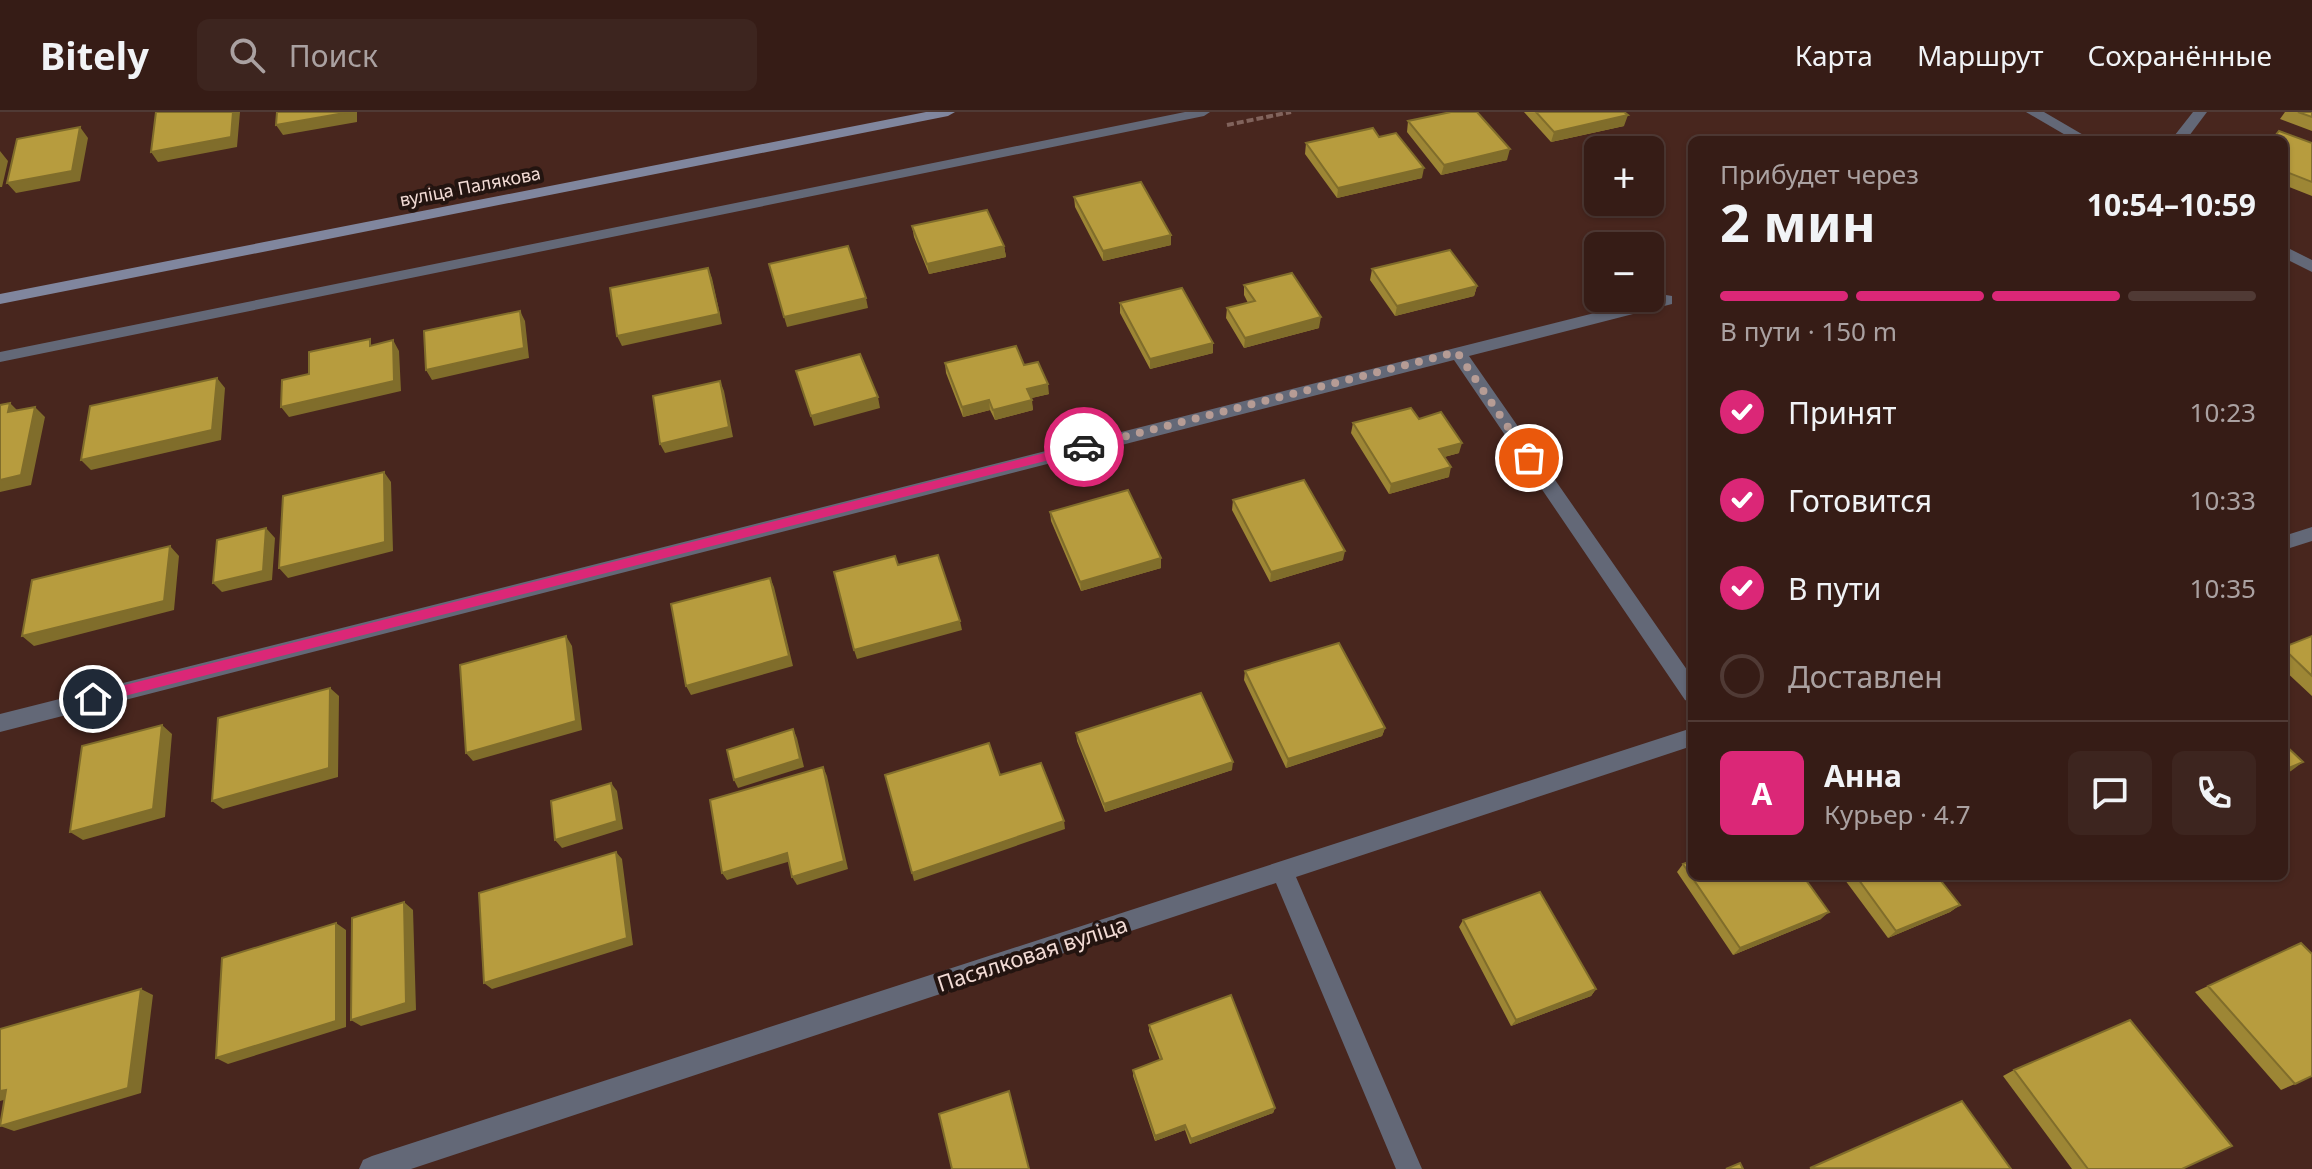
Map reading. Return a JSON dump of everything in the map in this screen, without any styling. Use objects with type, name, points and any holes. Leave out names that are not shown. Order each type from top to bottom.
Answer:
[{"type":"street","name":"вуліца Палякова","points":[[0,299],[948,112]]},
{"type":"street","points":[[2033,112],[2078,136]]},
{"type":"street","points":[[2181,136],[2200,112]]},
{"type":"street","points":[[2288,253],[2312,267]]},
{"type":"street","points":[[0,723],[1666,300]]},
{"type":"street","points":[[1457,352],[1688,688]]},
{"type":"street","points":[[2288,542],[2312,534]]},
{"type":"street","name":"Пасялковая вуліца","points":[[372,1169],[1688,738]]},
{"type":"street","points":[[1282,871],[1409,1169]]},
{"type":"lane","points":[[0,357],[1204,112]]},
{"type":"building","points":[[156,112],[233,112],[231,137],[151,152]]},
{"type":"building","points":[[277,112],[350,112],[276,125]]},
{"type":"building","points":[[1451,112],[1477,112],[1510,149],[1444,165],[1408,121]]},
{"type":"building","points":[[1536,112],[1624,112],[1628,115],[1554,132]]},
{"type":"building","points":[[80,127],[72,171],[7,183],[17,139]]},
{"type":"building","points":[[1373,128],[1379,137],[1396,133],[1424,168],[1338,188],[1306,143]]},
{"type":"building","points":[[2279,131],[2312,143],[2312,182],[2288,173],[2288,136],[2275,136]]},
{"type":"building","points":[[1141,182],[1171,235],[1103,251],[1074,197]]},
{"type":"building","points":[[987,210],[1004,246],[927,264],[912,226]]},
{"type":"building","points":[[848,246],[866,298],[784,317],[769,264]]},
{"type":"building","points":[[1450,250],[1477,286],[1397,306],[1372,269]]},
{"type":"building","points":[[708,268],[719,314],[617,336],[610,288]]},
{"type":"building","points":[[1292,273],[1321,317],[1245,338],[1227,308],[1255,301],[1244,285]]},
{"type":"building","points":[[1182,288],[1213,343],[1150,359],[1120,303]]},
{"type":"building","points":[[520,311],[524,348],[426,370],[424,331]]},
{"type":"building","points":[[370,339],[370,346],[393,340],[394,381],[281,407],[282,380],[309,374],[309,352]]},
{"type":"building","points":[[1016,346],[1024,365],[1038,362],[1048,384],[1027,389],[1032,400],[993,410],[989,400],[962,407],[945,363]]},
{"type":"building","points":[[860,354],[878,397],[811,416],[796,371]]},
{"type":"building","points":[[217,378],[212,430],[81,460],[90,406]]},
{"type":"building","points":[[720,381],[729,427],[660,444],[653,396]]},
{"type":"building","points":[[10,403],[8,412],[35,407],[21,475],[0,480],[0,405]]},
{"type":"building","points":[[1411,408],[1419,419],[1441,412],[1462,443],[1439,449],[1451,467],[1391,484],[1353,423]]},
{"type":"building","points":[[384,472],[385,542],[279,568],[283,496]]},
{"type":"building","points":[[1304,480],[1345,551],[1271,572],[1233,500]]},
{"type":"building","points":[[1128,490],[1161,558],[1080,582],[1050,512]]},
{"type":"building","points":[[266,528],[263,571],[213,583],[217,540]]},
{"type":"building","points":[[170,546],[164,601],[22,636],[32,580]]},
{"type":"building","points":[[938,555],[960,621],[854,650],[834,572],[895,556],[898,565]]},
{"type":"building","points":[[770,578],[789,656],[686,686],[671,604]]},
{"type":"building","points":[[566,636],[576,721],[466,753],[460,665]]},
{"type":"building","points":[[2312,636],[2312,676],[2288,653],[2288,645]]},
{"type":"building","points":[[1339,643],[1385,728],[1288,759],[1245,671]]},
{"type":"building","points":[[330,688],[329,768],[212,801],[218,718]]},
{"type":"building","points":[[1201,693],[1233,762],[1104,804],[1076,733]]},
{"type":"building","points":[[162,725],[153,809],[70,832],[82,746]]},
{"type":"building","points":[[793,729],[800,759],[734,780],[727,750]]},
{"type":"building","points":[[989,743],[1000,775],[1041,763],[1064,821],[912,873],[885,775]]},
{"type":"building","points":[[2288,748],[2303,762],[2288,768]]},
{"type":"building","points":[[823,767],[844,861],[792,877],[787,853],[722,873],[710,800]]},
{"type":"building","points":[[611,783],[617,821],[555,840],[551,801]]},
{"type":"building","points":[[616,852],[627,938],[484,983],[479,893]]},
{"type":"building","points":[[1694,880],[1806,880],[1829,912],[1740,948]]},
{"type":"building","points":[[1859,880],[1940,880],[1960,905],[1896,931]]},
{"type":"building","points":[[1540,892],[1596,989],[1516,1020],[1463,920]]},
{"type":"building","points":[[404,902],[406,1003],[351,1020],[352,918]]},
{"type":"building","points":[[336,923],[336,1021],[216,1058],[222,958]]},
{"type":"building","points":[[2301,943],[2312,954],[2312,1076],[2295,1084],[2208,986]]},
{"type":"building","points":[[141,989],[128,1088],[0,1126],[6,1090],[0,1091],[0,1029]]},
{"type":"building","points":[[1231,995],[1275,1108],[1191,1139],[1185,1125],[1155,1136],[1133,1070],[1162,1059],[1149,1025]]},
{"type":"building","points":[[2130,1020],[2232,1146],[2182,1169],[2088,1169],[2014,1070]]},
{"type":"building","points":[[1009,1091],[1029,1169],[952,1169],[939,1114]]},
{"type":"building","points":[[1962,1101],[2011,1169],[1810,1168]]},
{"type":"building","points":[[1740,1163],[1743,1169],[1726,1169]]},
{"type":"way so far","points":[[1084,447],[1457,352],[1529,458]]},
{"type":"route","points":[[93,699],[1084,447]]}]
